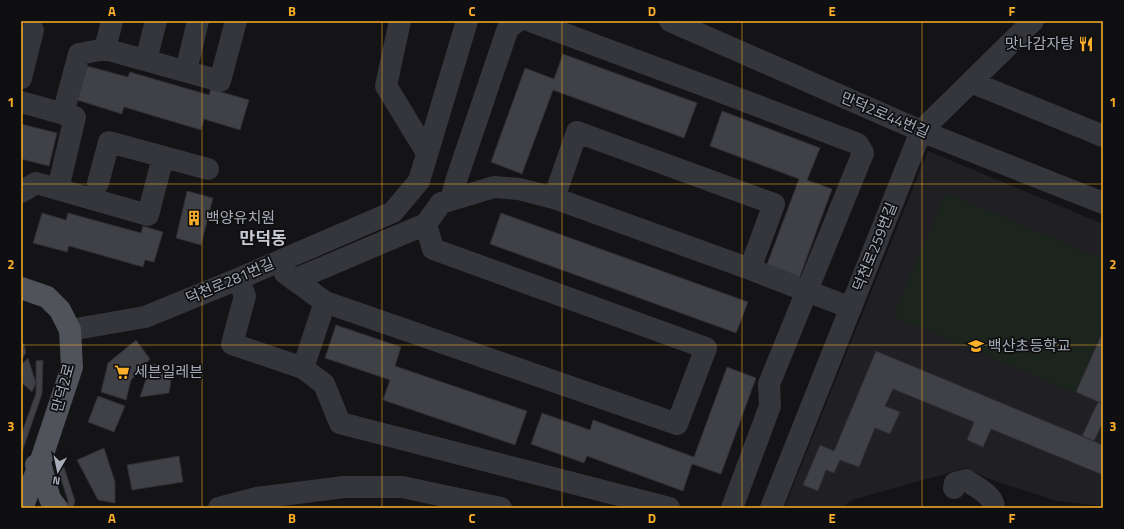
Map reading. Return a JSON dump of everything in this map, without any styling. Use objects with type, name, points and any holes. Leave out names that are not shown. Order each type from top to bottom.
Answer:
[{"type":"main road","name":"만덕2로","points":[[21,288],[47,297],[60,310],[70,330],[72,366],[40,463],[22,508]]},
{"type":"main road","points":[[21,474],[40,463],[50,498],[57,508]]},
{"type":"street","points":[[105,49],[112,21]]},
{"type":"street","points":[[146,60],[156,21]]},
{"type":"street","points":[[186,71],[198,21]]},
{"type":"street","points":[[63,114],[79,54],[105,49],[220,81],[236,21]]},
{"type":"street","points":[[400,21],[386,86],[428,153]]},
{"type":"street","name":"덕천로281번길","points":[[70,330],[144,317],[238,279],[393,212],[419,181],[467,21]]},
{"type":"street","points":[[451,200],[457,178],[508,28],[518,21]]},
{"type":"street","points":[[530,21],[858,144],[863,153],[769,384],[770,406],[732,508]]},
{"type":"street","name":"만덕2로44번길","points":[[670,21],[921,131],[1103,203]]},
{"type":"street","name":"덕천로259번길","points":[[771,508],[921,131],[1033,21]]},
{"type":"street","points":[[21,78],[32,30]]},
{"type":"street","points":[[971,82],[1103,136]]},
{"type":"street","points":[[21,102],[75,117],[58,189]]},
{"type":"street","points":[[554,198],[577,132],[584,134],[774,204],[750,269]]},
{"type":"street","points":[[98,183],[108,142],[208,169]]},
{"type":"street","points":[[21,192],[36,182],[148,215],[163,157]]},
{"type":"street","points":[[294,280],[426,224],[440,203],[494,187],[519,189],[554,198],[750,269],[851,308]]},
{"type":"street","points":[[272,264],[325,302],[677,424],[706,348],[433,249],[426,224]]},
{"type":"street","points":[[238,279],[245,296],[232,344],[303,368],[324,384],[340,423],[669,508]]},
{"type":"street","points":[[303,368],[325,302]]},
{"type":"street","points":[[954,488],[955,483],[966,480],[989,496],[994,503],[994,508]]},
{"type":"street","points":[[219,508],[257,498],[302,500],[344,488],[402,487],[489,507]]},
{"type":"street","points":[[238,508],[257,498]]},
{"type":"shaded area","name":"백산초등학교","points":[[928,151],[1103,224],[1103,506],[1057,501],[989,479],[966,468],[852,500],[842,508],[784,508]]},
{"type":"shaded area","points":[[946,193],[1103,259],[1103,326],[1075,393],[893,316]]},
{"type":"building","points":[[563,54],[697,103],[684,138],[553,90],[522,174],[491,162],[525,68],[554,79]]},
{"type":"building","points":[[87,66],[128,77],[130,72],[209,95],[211,89],[249,100],[240,130],[204,119],[201,130],[124,107],[122,114],[77,100]]},
{"type":"building","points":[[722,111],[820,148],[807,180],[832,189],[799,279],[766,267],[799,179],[710,146]]},
{"type":"building","points":[[21,124],[57,133],[49,166],[21,159]]},
{"type":"building","name":"백양유치원","points":[[187,191],[213,198],[201,245],[176,238]]},
{"type":"building","points":[[42,213],[66,220],[68,213],[141,233],[143,226],[163,232],[154,262],[145,260],[143,267],[69,246],[67,252],[33,243]]},
{"type":"building","points":[[501,213],[748,302],[736,333],[490,244]]},
{"type":"building","points":[[336,325],[401,347],[395,366],[527,411],[515,445],[383,400],[390,380],[325,358]]},
{"type":"building","points":[[1103,331],[1103,404],[1076,392]]},
{"type":"building","name":"세븐일레븐","points":[[136,340],[150,359],[131,380],[126,400],[101,392],[108,363]]},
{"type":"building","points":[[21,343],[24,344],[26,353],[21,360]]},
{"type":"building","points":[[876,351],[1103,445],[1103,475],[991,429],[983,447],[967,440],[974,422],[893,389],[885,406],[900,412],[890,434],[875,428],[859,467],[840,460],[834,473],[826,470],[818,491],[803,485],[820,445],[834,451]]},
{"type":"building","points":[[28,358],[36,383],[32,392],[21,382],[21,365]]},
{"type":"building","points":[[43,360],[42,394],[21,455],[21,435],[36,393],[36,361]]},
{"type":"building","points":[[151,364],[173,367],[169,393],[140,397]]},
{"type":"building","points":[[727,367],[756,378],[721,474],[692,464],[683,491],[587,456],[584,463],[531,444],[542,413],[590,430],[593,420],[694,457]]},
{"type":"building","points":[[98,396],[125,406],[114,432],[88,422]]},
{"type":"building","points":[[1098,402],[1103,404],[1103,422],[1094,441],[1082,436]]},
{"type":"building","points":[[104,448],[115,482],[115,503],[98,500],[77,460]]},
{"type":"building","points":[[179,456],[183,482],[132,490],[127,465]]},
{"type":"building","points":[[64,467],[75,501],[73,508],[67,508],[68,501],[58,470]]},
{"type":"place","name":"맛나감자탕","points":[[1086,44]]},
{"type":"place","name":"백양유치원","points":[[194,218]]},
{"type":"place","name":"백산초등학교","points":[[976,346]]},
{"type":"place","name":"세븐일레븐","points":[[122,372]]},
{"type":"district","name":"만덕동","points":[[263,238]]}]
